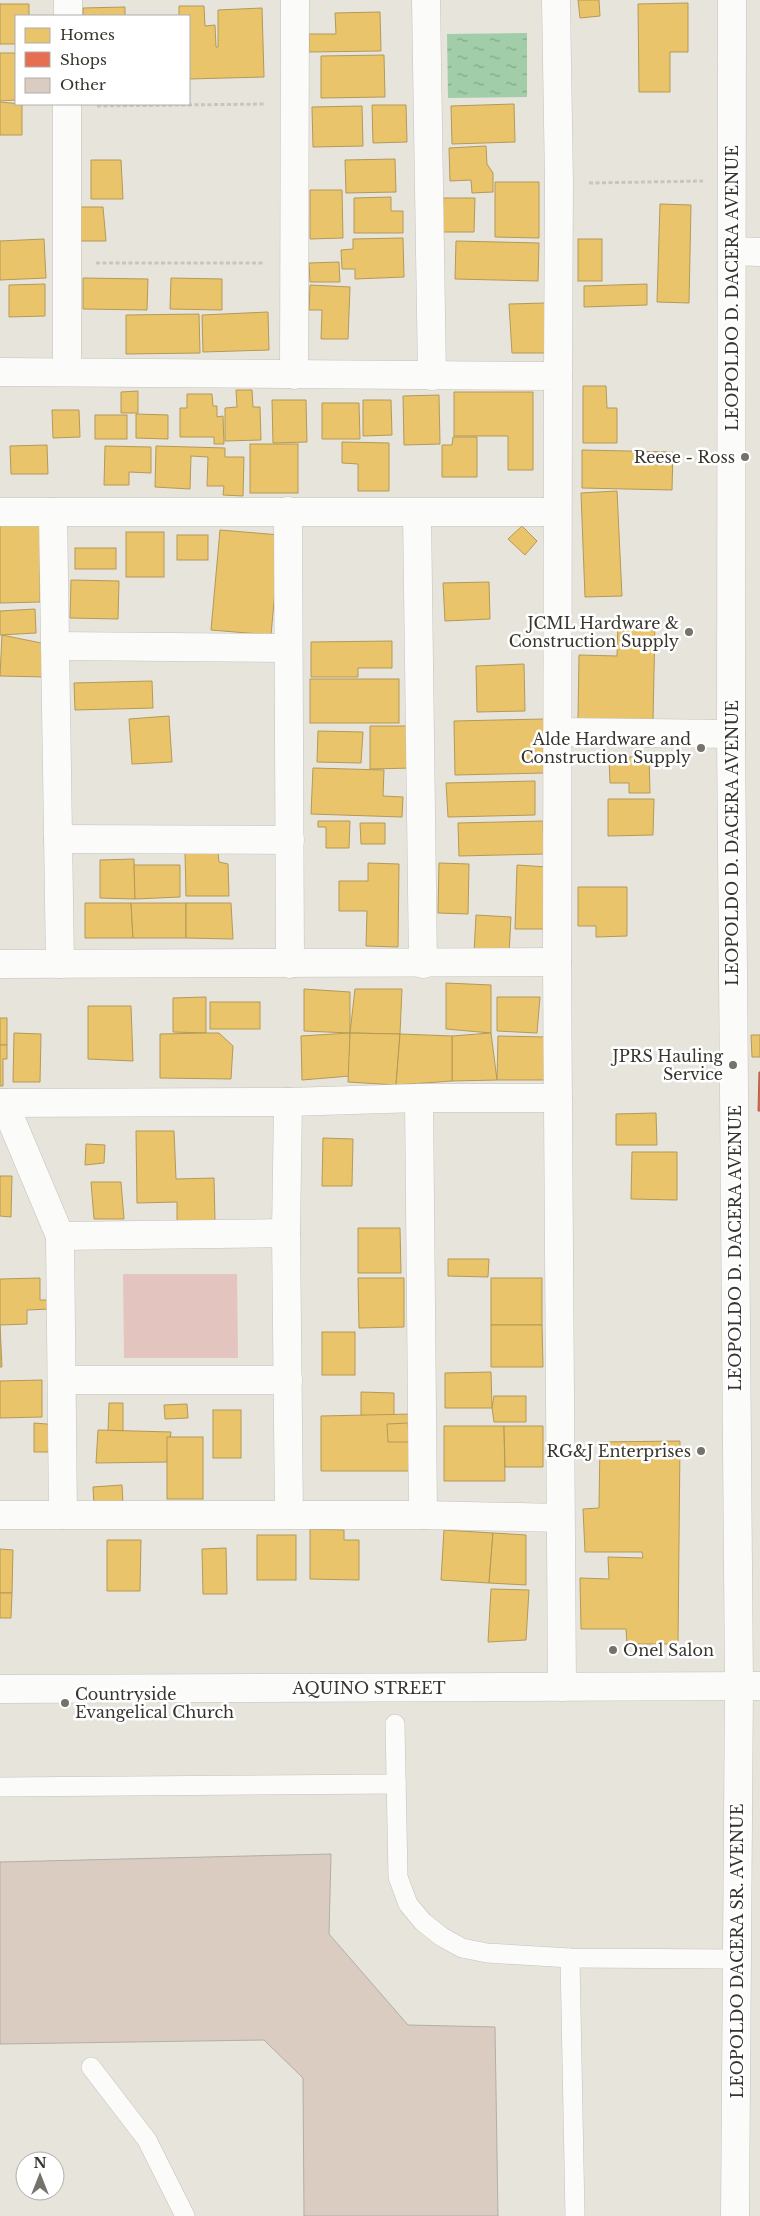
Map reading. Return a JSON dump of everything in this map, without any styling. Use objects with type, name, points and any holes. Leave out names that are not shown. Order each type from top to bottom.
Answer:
[{"type":"street","points":[[68,0],[68,15]]},
{"type":"street","points":[[294,375],[295,0]]},
{"type":"street","points":[[426,0],[432,376]]},
{"type":"street","points":[[556,0],[559,184],[556,512],[558,732],[557,962],[562,1687]]},
{"type":"street","name":"LEOPOLDO D. DACERA AVENUE","points":[[732,0],[731,734],[749,1686]]},
{"type":"street","points":[[66,105],[67,372]]},
{"type":"street","points":[[733,251],[760,252]]},
{"type":"street","points":[[0,372],[558,376]]},
{"type":"street","points":[[288,511],[290,964]]},
{"type":"street","points":[[0,512],[556,512]]},
{"type":"street","points":[[53,512],[60,964]]},
{"type":"street","points":[[417,513],[423,964]]},
{"type":"street","points":[[55,646],[288,648]]},
{"type":"street","points":[[558,732],[731,734]]},
{"type":"street","points":[[58,838],[290,840]]},
{"type":"street","points":[[0,964],[423,964],[557,962]]},
{"type":"street","points":[[63,1515],[60,1236],[2,1103],[288,1102],[419,1098],[558,1098]]},
{"type":"street","points":[[419,1098],[423,1515]]},
{"type":"street","points":[[288,1102],[286,1233],[289,1515]]},
{"type":"street","points":[[60,1236],[286,1233]]},
{"type":"street","points":[[63,1380],[288,1380]]},
{"type":"street","points":[[0,1514],[423,1515],[560,1518]]},
{"type":"street","name":"AQUINO STREET","points":[[0,1688],[749,1686]]},
{"type":"street","name":"LEOPOLDO DACERA SR. AVENUE","points":[[735,2216],[736,1959],[749,1686]]},
{"type":"lane","points":[[395,1724],[398,1877],[408,1904],[423,1922],[462,1948],[487,1953],[570,1958],[736,1959]]},
{"type":"lane","points":[[0,1787],[396,1784]]},
{"type":"lane","points":[[570,1958],[575,2216]]},
{"type":"lane","points":[[91,2067],[147,2140],[185,2216]]},
{"type":"path","points":[[190,104],[294,104]]},
{"type":"path","points":[[559,184],[733,180]]},
{"type":"path","points":[[68,263],[295,263]]},
{"type":"shaded area","points":[[123,1274],[237,1274],[238,1358],[124,1358]]},
{"type":"water","points":[[527,33],[527,97],[448,98],[447,34]]},
{"type":"building: Homes","points":[[578,0],[599,0],[600,16],[580,18]]},
{"type":"building: Homes","points":[[688,3],[688,52],[670,52],[670,92],[639,92],[638,4]]},
{"type":"building: Homes","points":[[0,4],[29,4],[29,15],[15,15],[15,44],[0,44]]},
{"type":"building: Homes","points":[[179,6],[204,6],[205,26],[215,25],[216,47],[218,47],[218,10],[262,8],[264,77],[190,79],[190,15],[179,15]]},
{"type":"building: Homes","points":[[125,7],[125,15],[83,15],[83,8]]},
{"type":"building: Homes","points":[[380,12],[381,51],[309,52],[309,34],[336,34],[335,13]]},
{"type":"building: Homes","points":[[0,53],[15,53],[15,100],[0,101]]},
{"type":"building: Homes","points":[[384,55],[385,97],[321,98],[321,56]]},
{"type":"building: Homes","points":[[0,102],[22,105],[22,135],[0,135]]},
{"type":"building: Homes","points":[[514,104],[515,142],[452,144],[451,106]]},
{"type":"building: Homes","points":[[372,105],[406,105],[407,142],[373,143]]},
{"type":"building: Homes","points":[[362,106],[363,146],[313,147],[312,107]]},
{"type":"building: Homes","points":[[486,146],[487,164],[493,173],[493,192],[472,193],[471,180],[450,181],[449,148]]},
{"type":"building: Homes","points":[[395,159],[396,192],[346,193],[345,160]]},
{"type":"building: Homes","points":[[91,160],[121,160],[123,199],[91,199]]},
{"type":"building: Homes","points":[[495,182],[539,182],[539,238],[495,237]]},
{"type":"building: Homes","points":[[310,190],[342,190],[343,238],[310,239]]},
{"type":"building: Homes","points":[[391,197],[391,211],[403,211],[403,233],[354,233],[354,198]]},
{"type":"building: Homes","points":[[443,198],[475,198],[474,232],[442,232]]},
{"type":"building: Homes","points":[[660,204],[691,205],[689,303],[657,302]]},
{"type":"building: Homes","points":[[79,207],[103,207],[106,241],[80,241]]},
{"type":"building: Homes","points":[[403,238],[404,277],[355,279],[355,269],[342,269],[341,250],[353,249],[353,239]]},
{"type":"building: Homes","points":[[44,239],[46,278],[0,280],[0,241]]},
{"type":"building: Homes","points":[[578,239],[602,239],[602,281],[578,281]]},
{"type":"building: Homes","points":[[456,241],[539,243],[538,281],[455,279]]},
{"type":"building: Homes","points":[[339,262],[340,282],[310,282],[309,263]]},
{"type":"building: Homes","points":[[83,278],[148,279],[147,310],[83,309]]},
{"type":"building: Homes","points":[[171,278],[222,279],[222,310],[170,309]]},
{"type":"building: Homes","points":[[45,284],[45,316],[9,317],[9,285]]},
{"type":"building: Homes","points":[[647,284],[647,305],[584,307],[584,286]]},
{"type":"building: Homes","points":[[310,285],[350,287],[348,339],[321,339],[322,310],[309,310]]},
{"type":"building: Homes","points":[[545,303],[548,353],[512,353],[509,304]]},
{"type":"building: Homes","points":[[268,312],[269,350],[203,352],[202,315]]},
{"type":"building: Homes","points":[[199,314],[200,353],[126,354],[126,315]]},
{"type":"building: Homes","points":[[583,386],[606,386],[607,408],[617,408],[617,443],[583,443]]},
{"type":"building: Homes","points":[[236,390],[252,390],[253,407],[260,407],[261,440],[225,441],[225,408],[237,407]]},
{"type":"building: Homes","points":[[138,391],[138,413],[121,413],[121,392]]},
{"type":"building: Homes","points":[[454,392],[533,392],[533,470],[508,470],[508,436],[454,436]]},
{"type":"building: Homes","points":[[187,394],[212,394],[213,406],[217,406],[217,417],[223,416],[224,444],[214,444],[214,437],[180,437],[180,408],[187,408]]},
{"type":"building: Homes","points":[[439,395],[440,444],[404,445],[403,396]]},
{"type":"building: Homes","points":[[272,400],[306,400],[307,442],[273,443]]},
{"type":"building: Homes","points":[[363,400],[391,400],[392,435],[363,436]]},
{"type":"building: Homes","points":[[322,403],[359,403],[360,439],[322,439]]},
{"type":"building: Homes","points":[[52,410],[79,410],[80,437],[53,438]]},
{"type":"building: Homes","points":[[136,414],[168,415],[168,439],[136,438]]},
{"type":"building: Homes","points":[[95,415],[127,415],[127,439],[95,439]]},
{"type":"building: Homes","points":[[453,437],[477,437],[477,477],[442,477],[442,445],[452,445]]},
{"type":"building: Homes","points":[[342,442],[389,443],[389,491],[358,491],[358,464],[342,463]]},
{"type":"building: Homes","points":[[250,444],[298,444],[298,493],[250,493]]},
{"type":"building: Homes","points":[[47,445],[48,474],[11,474],[10,446]]},
{"type":"building: Homes","points":[[105,446],[151,447],[151,473],[129,472],[129,485],[104,485]]},
{"type":"building: Homes","points":[[156,446],[225,448],[225,457],[244,457],[243,496],[223,495],[224,486],[207,486],[208,457],[191,456],[190,489],[155,487]]},
{"type":"building: Homes","points":[[582,450],[673,452],[672,490],[582,488]]},
{"type":"building: Homes","points":[[617,491],[622,596],[585,597],[581,493]]},
{"type":"building: Homes","points":[[0,522],[40,522],[40,602],[0,603]]},
{"type":"building: Homes","points":[[522,526],[537,541],[525,555],[508,539]]},
{"type":"building: Homes","points":[[220,530],[280,535],[271,635],[211,630]]},
{"type":"building: Homes","points":[[126,532],[164,532],[164,577],[126,577]]},
{"type":"building: Homes","points":[[177,535],[208,535],[208,560],[177,560]]},
{"type":"building: Homes","points":[[75,548],[116,548],[116,569],[75,569]]},
{"type":"building: Homes","points":[[71,580],[119,581],[118,619],[70,618]]},
{"type":"building: Homes","points":[[489,582],[490,619],[445,621],[443,583]]},
{"type":"building: Homes","points":[[35,609],[36,633],[0,635],[0,611]]},
{"type":"building: Homes","points":[[618,623],[655,624],[653,721],[578,719],[579,655],[617,656]]},
{"type":"building: Homes","points":[[2,635],[46,644],[46,677],[0,676]]},
{"type":"building: Homes","points":[[392,641],[392,668],[358,668],[358,677],[311,677],[311,642]]},
{"type":"building: Homes","points":[[524,664],[525,711],[477,712],[476,666]]},
{"type":"building: Homes","points":[[310,679],[399,679],[399,723],[310,723]]},
{"type":"building: Homes","points":[[152,681],[153,708],[75,710],[74,683]]},
{"type":"building: Homes","points":[[169,716],[172,762],[132,764],[129,719]]},
{"type":"building: Homes","points":[[544,719],[545,773],[455,775],[454,721]]},
{"type":"building: Homes","points":[[370,726],[412,726],[413,768],[370,769]]},
{"type":"building: Homes","points":[[318,731],[363,732],[361,763],[317,762]]},
{"type":"building: Homes","points":[[609,757],[649,757],[650,793],[629,793],[629,783],[610,783]]},
{"type":"building: Homes","points":[[313,768],[384,770],[383,796],[403,797],[402,817],[311,814]]},
{"type":"building: Homes","points":[[535,781],[535,815],[448,817],[446,783]]},
{"type":"building: Homes","points":[[608,799],[654,799],[653,835],[608,836]]},
{"type":"building: Homes","points":[[318,821],[350,821],[349,848],[326,848],[326,827],[318,827]]},
{"type":"building: Homes","points":[[543,821],[544,854],[459,856],[458,823]]},
{"type":"building: Homes","points":[[360,823],[385,823],[385,844],[361,844]]},
{"type":"building: Homes","points":[[185,852],[218,852],[219,862],[228,864],[229,896],[186,896]]},
{"type":"building: Homes","points":[[134,859],[135,899],[100,898],[100,860]]},
{"type":"building: Homes","points":[[368,863],[399,864],[398,947],[366,946],[367,911],[339,911],[339,881],[368,881]]},
{"type":"building: Homes","points":[[439,863],[469,864],[468,914],[438,913]]},
{"type":"building: Homes","points":[[134,865],[180,865],[180,897],[135,899]]},
{"type":"building: Homes","points":[[517,865],[548,867],[546,929],[515,929]]},
{"type":"building: Homes","points":[[578,887],[627,887],[627,936],[596,937],[596,926],[578,926]]},
{"type":"building: Homes","points":[[85,903],[131,903],[133,938],[85,938]]},
{"type":"building: Homes","points":[[131,903],[186,903],[186,938],[133,938]]},
{"type":"building: Homes","points":[[186,903],[231,903],[233,939],[186,938]]},
{"type":"building: Homes","points":[[476,915],[511,917],[509,954],[474,953]]},
{"type":"building: Homes","points":[[446,983],[491,985],[491,1033],[446,1029]]},
{"type":"building: Homes","points":[[304,989],[350,992],[350,1033],[304,1031]]},
{"type":"building: Homes","points":[[355,989],[402,989],[400,1034],[350,1033]]},
{"type":"building: Homes","points":[[206,997],[206,1033],[173,1032],[173,998]]},
{"type":"building: Homes","points":[[497,997],[540,997],[537,1033],[497,1031]]},
{"type":"building: Homes","points":[[210,1002],[260,1002],[260,1029],[210,1029]]},
{"type":"building: Homes","points":[[88,1006],[131,1006],[133,1061],[88,1059]]},
{"type":"building: Homes","points":[[0,1018],[7,1018],[7,1045],[0,1045]]},
{"type":"building: Homes","points":[[14,1033],[41,1034],[40,1082],[13,1082]]},
{"type":"building: Homes","points":[[219,1033],[233,1046],[231,1079],[160,1078],[160,1034]]},
{"type":"building: Homes","points":[[350,1033],[350,1076],[302,1080],[301,1036]]},
{"type":"building: Homes","points":[[350,1033],[400,1034],[396,1085],[348,1082]]},
{"type":"building: Homes","points":[[491,1033],[497,1080],[452,1081],[452,1036]]},
{"type":"building: Homes","points":[[400,1034],[452,1036],[452,1081],[396,1085]]},
{"type":"building: Homes","points":[[751,1035],[760,1035],[760,1057],[752,1057]]},
{"type":"building: Homes","points":[[498,1036],[546,1037],[549,1080],[497,1080]]},
{"type":"building: Homes","points":[[0,1045],[7,1045],[7,1059],[3,1059],[3,1086],[0,1086]]},
{"type":"building: Homes","points":[[656,1113],[657,1145],[616,1145],[616,1114]]},
{"type":"building: Homes","points":[[136,1131],[174,1131],[176,1179],[214,1178],[215,1221],[177,1222],[177,1202],[137,1203]]},
{"type":"building: Homes","points":[[323,1138],[353,1139],[352,1186],[322,1186]]},
{"type":"building: Homes","points":[[86,1144],[105,1145],[104,1163],[85,1165]]},
{"type":"building: Homes","points":[[632,1152],[677,1152],[677,1200],[631,1199]]},
{"type":"building: Homes","points":[[0,1176],[12,1176],[11,1217],[0,1216]]},
{"type":"building: Homes","points":[[91,1182],[121,1182],[124,1219],[94,1219]]},
{"type":"building: Homes","points":[[358,1228],[400,1228],[401,1273],[358,1273]]},
{"type":"building: Homes","points":[[448,1259],[489,1259],[488,1277],[448,1276]]},
{"type":"building: Homes","points":[[40,1278],[40,1300],[51,1300],[51,1309],[27,1310],[27,1324],[0,1325],[0,1279]]},
{"type":"building: Homes","points":[[358,1278],[404,1278],[404,1327],[359,1328]]},
{"type":"building: Homes","points":[[491,1278],[542,1278],[542,1325],[491,1325]]},
{"type":"building: Homes","points":[[0,1325],[2,1367],[0,1367]]},
{"type":"building: Homes","points":[[491,1325],[542,1325],[543,1367],[491,1367]]},
{"type":"building: Homes","points":[[322,1332],[355,1332],[355,1375],[322,1375]]},
{"type":"building: Homes","points":[[491,1372],[492,1408],[445,1408],[445,1373]]},
{"type":"building: Homes","points":[[42,1380],[42,1417],[0,1418],[0,1381]]},
{"type":"building: Homes","points":[[361,1392],[394,1393],[394,1424],[361,1424]]},
{"type":"building: Homes","points":[[494,1396],[526,1396],[526,1422],[494,1422],[492,1408]]},
{"type":"building: Homes","points":[[109,1403],[123,1403],[123,1431],[108,1431]]},
{"type":"building: Homes","points":[[187,1404],[188,1418],[165,1419],[164,1405]]},
{"type":"building: Homes","points":[[213,1410],[241,1410],[241,1458],[213,1458]]},
{"type":"building: Homes","points":[[413,1414],[413,1471],[321,1471],[321,1416]]},
{"type":"building: Homes","points":[[34,1423],[59,1425],[59,1452],[34,1452]]},
{"type":"building: Homes","points":[[408,1423],[409,1442],[388,1442],[387,1424]]},
{"type":"building: Homes","points":[[444,1426],[504,1426],[505,1481],[444,1481]]},
{"type":"building: Homes","points":[[504,1426],[543,1426],[543,1467],[505,1467]]},
{"type":"building: Homes","points":[[98,1430],[171,1432],[167,1462],[96,1463]]},
{"type":"building: Homes","points":[[167,1437],[203,1437],[203,1499],[167,1499]]},
{"type":"building: Homes","points":[[680,1441],[678,1644],[627,1644],[626,1629],[581,1629],[580,1578],[609,1579],[608,1557],[643,1558],[642,1552],[585,1552],[583,1509],[599,1508],[600,1442]]},
{"type":"building: Homes","points":[[122,1485],[123,1504],[94,1506],[93,1487]]},
{"type":"building: Homes","points":[[310,1529],[344,1530],[344,1540],[359,1540],[359,1580],[310,1579]]},
{"type":"building: Homes","points":[[444,1530],[493,1533],[489,1583],[441,1580]]},
{"type":"building: Homes","points":[[493,1533],[526,1535],[526,1585],[489,1583]]},
{"type":"building: Homes","points":[[257,1535],[296,1535],[296,1580],[257,1580]]},
{"type":"building: Homes","points":[[107,1540],[141,1540],[140,1591],[107,1591]]},
{"type":"building: Homes","points":[[226,1548],[227,1594],[203,1594],[202,1549]]},
{"type":"building: Homes","points":[[0,1549],[13,1550],[12,1593],[0,1593]]},
{"type":"building: Homes","points":[[491,1589],[529,1590],[526,1640],[488,1642]]},
{"type":"building: Homes","points":[[0,1593],[12,1593],[11,1618],[0,1618]]},
{"type":"building: Shops","points":[[759,1072],[760,1111],[758,1111]]},
{"type":"building: Other","points":[[331,1854],[329,1934],[408,2025],[495,2027],[498,2216],[304,2216],[303,2078],[264,2040],[0,2044],[0,1862]]},
{"type":"place","name":"Reese - Ross","points":[[745,457]]},
{"type":"place","name":"JCML Hardware & Construction Supply","points":[[689,632]]},
{"type":"place","name":"Alde Hardware and Construction Supply","points":[[701,748]]},
{"type":"place","name":"JPRS Hauling Service","points":[[733,1065]]},
{"type":"place","name":"RG&J Enterprises","points":[[701,1451]]},
{"type":"place","name":"Onel Salon","points":[[613,1650]]},
{"type":"place","name":"Countryside Evangelical Church","points":[[65,1703]]}]
